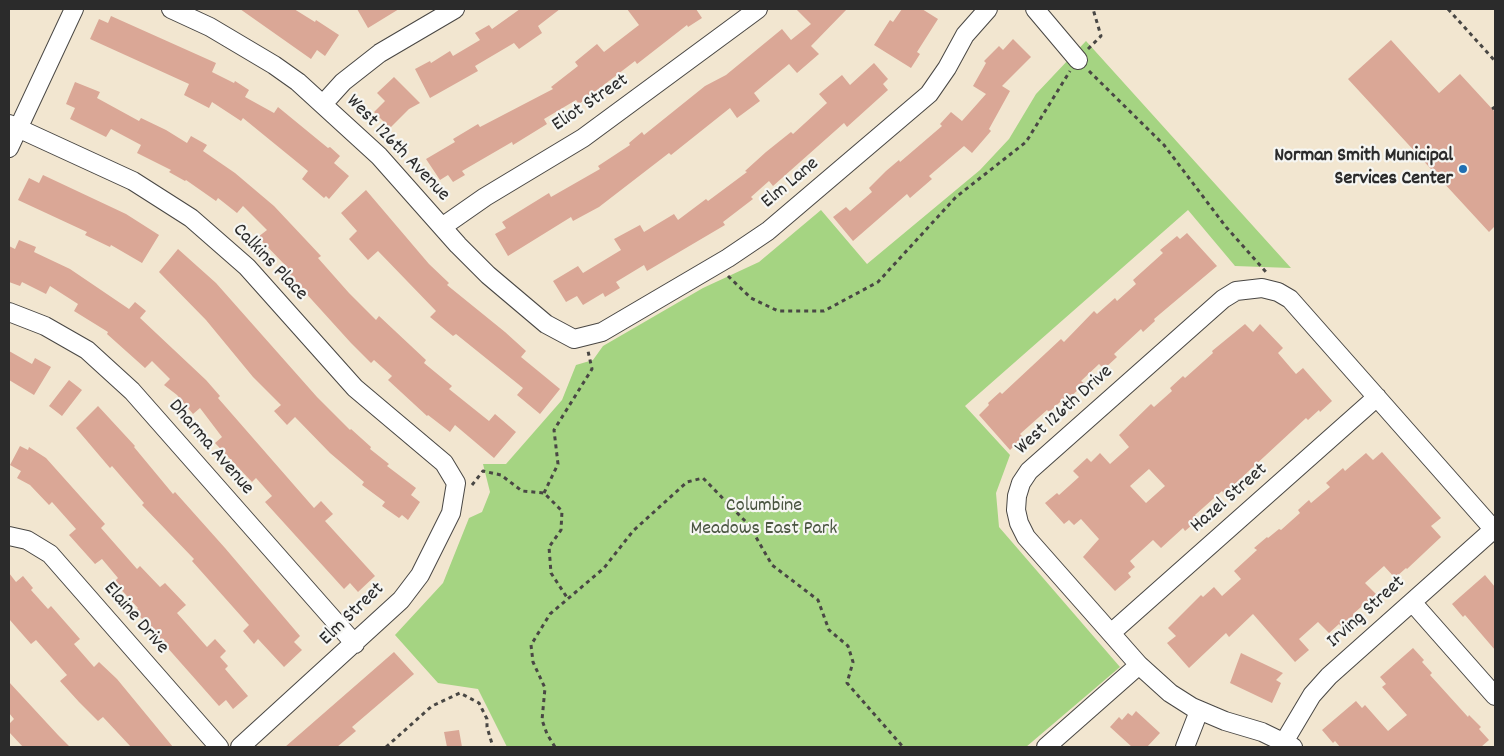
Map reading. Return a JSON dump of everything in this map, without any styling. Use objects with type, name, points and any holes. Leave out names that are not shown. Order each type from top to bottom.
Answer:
[{"type":"street","points":[[9,148],[13,126],[74,9]]},
{"type":"street","name":"West 126th Avenue","points":[[171,9],[210,27],[274,65],[324,103],[379,156],[488,275],[546,324],[564,335],[580,338]]},
{"type":"street","points":[[324,103],[343,82],[380,53],[455,9]]},
{"type":"street","name":"Eliot Street","points":[[442,227],[484,196],[584,138],[758,9]]},
{"type":"street","name":"Elm Lane","points":[[580,338],[602,332],[716,265],[768,231],[928,94],[947,68],[965,35],[988,9]]},
{"type":"street","points":[[1035,9],[1078,60]]},
{"type":"street","name":"Calkins Place","points":[[13,126],[133,181],[191,218],[247,267],[355,388],[444,464],[452,475],[464,485]]},
{"type":"street","name":"West 126th Drive","points":[[1288,745],[1199,711],[1170,693],[1139,665],[1026,537],[1019,523],[1017,496],[1021,482],[1029,471],[1223,299],[1236,291],[1262,288],[1278,292],[1290,299],[1495,530]]},
{"type":"street","name":"Dharma Avenue","points":[[9,312],[45,326],[86,350],[132,392],[355,644]]},
{"type":"street","name":"Hazel Street","points":[[1111,633],[1377,397]]},
{"type":"street","name":"Elm Street","points":[[240,747],[391,610],[420,575],[464,485]]},
{"type":"street","name":"Irving Street","points":[[1288,745],[1312,695],[1329,676],[1495,530]]},
{"type":"street","name":"Elaine Drive","points":[[9,536],[27,540],[50,554],[219,747]]},
{"type":"street","points":[[1412,602],[1495,696]]},
{"type":"street","points":[[1046,747],[1139,665]]},
{"type":"street","points":[[1185,747],[1199,711]]},
{"type":"path","points":[[716,265],[752,298],[778,311],[824,311],[878,282],[956,197],[1026,142],[1078,60],[1101,36],[1093,9]]},
{"type":"path","points":[[1448,9],[1495,61]]},
{"type":"path","points":[[1078,60],[1164,145],[1226,227],[1271,277]]},
{"type":"path","points":[[544,493],[558,464],[554,430],[592,370],[580,338]]},
{"type":"path","points":[[464,485],[483,471],[501,475],[522,491],[544,493],[562,511],[560,530],[549,547],[552,573],[568,599]]},
{"type":"path","points":[[555,747],[547,734],[542,720],[545,688],[533,662],[531,645],[550,614],[604,568],[633,531],[686,482],[703,478],[748,525],[772,565],[818,600],[829,630],[848,646],[853,662],[846,683],[903,747]]},
{"type":"path","points":[[386,747],[432,706],[460,693],[479,703],[487,719],[487,727],[493,747]]},
{"type":"green space","name":"Columbine Meadows East Park","points":[[1086,41],[1291,268],[1235,266],[1188,210],[965,406],[1010,455],[996,493],[999,527],[1120,667],[1026,747],[507,747],[478,689],[438,683],[395,635],[443,583],[469,518],[482,512],[490,492],[483,464],[506,464],[562,400],[576,365],[593,360],[603,346],[703,288],[759,262],[821,210],[867,264],[980,170],[1009,139],[1036,94]]},
{"type":"building","points":[[240,9],[294,9],[339,35],[325,56],[317,50],[311,59]]},
{"type":"building","points":[[357,9],[399,9],[368,28]]},
{"type":"building","points":[[520,9],[560,9],[538,26],[542,33],[519,49],[514,43],[475,66],[478,71],[430,98],[415,69],[430,61],[431,63],[450,51],[453,56],[480,40],[475,33],[489,25],[492,29]]},
{"type":"building","points":[[627,9],[696,9],[702,18],[688,27],[687,25],[637,64],[635,61],[579,104],[576,100],[544,119],[547,124],[513,145],[512,142],[462,171],[465,175],[453,182],[448,175],[440,180],[426,159],[455,142],[453,139],[478,124],[480,127],[553,89],[551,87],[578,66],[575,62],[597,44],[604,52],[639,25]]},
{"type":"building","points":[[796,9],[847,9],[811,46],[819,54],[797,73],[789,64],[754,93],[760,101],[737,118],[730,108],[671,155],[669,153],[599,207],[573,221],[571,217],[508,256],[495,234],[506,228],[502,222],[549,193],[551,197],[600,169],[598,166],[630,145],[629,143],[642,132],[644,135],[705,86],[726,75],[782,29],[791,40],[811,24]]},
{"type":"building","points":[[902,9],[922,9],[938,19],[917,52],[920,54],[911,68],[874,45],[890,20],[893,22]]},
{"type":"building","points":[[111,16],[216,63],[212,72],[234,83],[235,81],[249,90],[245,97],[274,113],[278,107],[328,148],[330,147],[340,156],[334,163],[349,176],[329,199],[326,196],[324,198],[302,179],[308,171],[243,118],[241,121],[212,102],[209,108],[184,95],[189,84],[90,39],[99,19],[108,23]]},
{"type":"building","points":[[1013,39],[1031,57],[1002,86],[1010,91],[989,129],[991,131],[972,153],[964,146],[929,176],[932,179],[910,198],[907,194],[853,241],[833,217],[846,207],[850,211],[872,192],[869,188],[886,171],[899,160],[900,162],[942,126],[940,124],[951,112],[962,121],[986,94],[973,86],[986,63],[984,61],[999,46],[1003,50]]},
{"type":"building","name":"Norman Smith Municipal Services Center","points":[[1391,40],[1439,93],[1460,74],[1495,112],[1495,226],[1489,232],[1348,79]]},
{"type":"building","points":[[874,63],[888,79],[883,84],[888,90],[847,127],[844,123],[773,186],[769,181],[751,197],[753,199],[723,222],[725,225],[647,271],[644,265],[616,282],[620,288],[605,297],[603,293],[583,305],[577,296],[566,302],[553,281],[578,266],[583,273],[621,250],[614,239],[640,225],[644,232],[674,214],[678,220],[706,199],[708,201],[747,172],[745,171],[766,152],[791,132],[793,134],[827,103],[819,94],[842,75],[850,85]]},
{"type":"building","points":[[394,77],[420,103],[409,109],[390,128],[374,112],[385,101],[377,93]]},
{"type":"building","points":[[75,82],[100,92],[97,98],[139,121],[141,118],[187,143],[191,136],[207,145],[203,151],[235,173],[274,206],[321,256],[318,258],[349,293],[376,320],[379,316],[426,360],[424,363],[452,386],[449,389],[489,421],[495,414],[516,432],[494,458],[455,425],[450,432],[427,416],[388,380],[392,376],[374,360],[371,363],[351,343],[283,268],[286,266],[258,237],[267,230],[243,206],[237,213],[218,198],[216,201],[186,180],[169,172],[171,170],[137,153],[141,145],[111,129],[106,137],[70,119],[75,108],[66,104]]},
{"type":"building","points":[[43,175],[126,214],[159,235],[142,263],[111,245],[110,247],[85,235],[87,232],[18,200],[29,178],[39,183]]},
{"type":"building","points":[[366,190],[429,264],[449,283],[447,285],[526,351],[521,357],[560,389],[540,414],[517,395],[523,388],[456,334],[453,336],[430,317],[436,311],[378,251],[368,260],[349,239],[357,231],[341,213]]},
{"type":"building","points":[[1187,233],[1217,266],[1154,319],[1155,321],[1143,332],[1141,329],[1114,354],[1117,357],[1104,369],[1099,364],[1081,381],[1085,384],[1071,396],[1069,394],[1049,412],[1047,410],[1020,434],[1023,437],[1010,450],[979,415],[989,405],[988,403],[1000,392],[1002,394],[1061,339],[1064,342],[1094,311],[1097,314],[1115,298],[1117,301],[1136,284],[1133,280],[1163,253],[1160,250],[1177,236],[1180,239]]},
{"type":"building","points":[[19,240],[36,247],[34,252],[70,269],[129,309],[135,302],[146,311],[140,318],[206,380],[220,396],[218,398],[314,508],[321,501],[333,514],[325,521],[375,576],[358,592],[350,583],[344,589],[265,502],[272,496],[256,478],[252,482],[215,443],[222,437],[200,408],[193,414],[177,395],[164,385],[170,379],[152,361],[145,368],[107,334],[108,332],[74,311],[78,304],[50,286],[46,294],[22,282],[20,286],[9,282],[9,246],[15,249]]},
{"type":"building","points":[[178,249],[216,283],[317,397],[350,430],[371,447],[370,449],[389,464],[387,466],[416,488],[411,495],[420,502],[408,520],[402,515],[399,518],[382,506],[385,502],[362,485],[364,482],[330,453],[295,417],[287,425],[274,411],[281,405],[253,377],[206,320],[159,272]]},
{"type":"building","points":[[1245,324],[1253,332],[1260,324],[1283,348],[1278,353],[1296,374],[1303,368],[1332,401],[1308,420],[1306,418],[1224,494],[1222,491],[1195,515],[1199,519],[1185,531],[1183,528],[1161,548],[1153,540],[1130,561],[1135,567],[1128,573],[1131,577],[1115,591],[1083,557],[1099,539],[1081,519],[1074,525],[1069,520],[1064,524],[1045,503],[1057,493],[1059,495],[1079,477],[1073,471],[1087,458],[1091,462],[1100,453],[1110,464],[1129,447],[1119,435],[1151,404],[1154,407],[1172,391],[1170,388],[1183,376],[1185,378],[1213,353],[1212,351]],"holes":[[[1149,469],[1165,486],[1146,503],[1130,486]]]},
{"type":"building","points":[[9,351],[32,364],[35,358],[51,367],[34,395],[9,380]]},
{"type":"building","points":[[69,380],[82,390],[62,416],[49,406]]},
{"type":"building","points":[[98,406],[135,446],[173,494],[175,492],[225,548],[300,636],[294,642],[302,650],[284,667],[258,639],[254,644],[243,631],[249,625],[192,561],[194,559],[142,505],[144,503],[112,466],[110,468],[76,428]]},
{"type":"building","points":[[20,446],[28,450],[29,447],[46,458],[105,524],[101,528],[137,569],[140,566],[160,587],[165,583],[186,605],[177,613],[207,647],[215,639],[226,651],[220,657],[228,666],[225,669],[248,696],[233,709],[226,700],[219,706],[135,611],[138,608],[114,582],[118,578],[102,559],[95,564],[69,535],[76,529],[52,502],[49,505],[30,485],[17,478],[21,471],[10,465]]},
{"type":"building","points":[[1382,452],[1441,518],[1431,526],[1441,537],[1395,578],[1384,566],[1365,583],[1376,594],[1353,614],[1355,616],[1342,628],[1339,624],[1329,633],[1318,622],[1299,639],[1309,650],[1295,662],[1253,614],[1229,637],[1226,633],[1189,668],[1167,643],[1176,636],[1168,628],[1201,595],[1203,597],[1214,587],[1222,596],[1241,579],[1234,571],[1257,550],[1254,548],[1279,529],[1281,530],[1300,513],[1298,510],[1309,500],[1311,503],[1330,487],[1326,483],[1343,468],[1345,471],[1366,453],[1373,460]]},
{"type":"building","points":[[9,573],[16,582],[23,576],[33,588],[31,590],[48,609],[51,606],[80,639],[74,644],[94,667],[99,662],[117,679],[173,747],[131,747],[103,717],[98,721],[79,702],[60,681],[67,675],[36,640],[31,644],[9,619]]},
{"type":"building","points":[[1485,575],[1495,587],[1495,650],[1465,615],[1463,617],[1452,604]]},
{"type":"building","points":[[1413,648],[1424,660],[1422,662],[1432,673],[1430,675],[1468,717],[1469,715],[1481,727],[1479,729],[1489,740],[1481,747],[1340,747],[1335,741],[1333,743],[1322,730],[1356,701],[1362,708],[1365,705],[1388,731],[1407,715],[1382,687],[1386,684],[1380,677]]},
{"type":"building","points":[[394,652],[414,674],[352,727],[356,731],[337,747],[285,747]]},
{"type":"building","points":[[1241,653],[1283,673],[1276,680],[1281,683],[1272,703],[1230,683]]},
{"type":"building","points":[[9,682],[70,747],[23,747],[9,732],[9,724],[14,719],[9,713]]},
{"type":"building","points":[[1136,711],[1160,733],[1147,747],[1132,747],[1110,727],[1119,717],[1122,720],[1128,713],[1132,716]]},
{"type":"building","points":[[459,730],[462,747],[447,747],[444,732]]},
{"type":"place","name":"Norman Smith Municipal Services Center","points":[[1463,169]]}]
